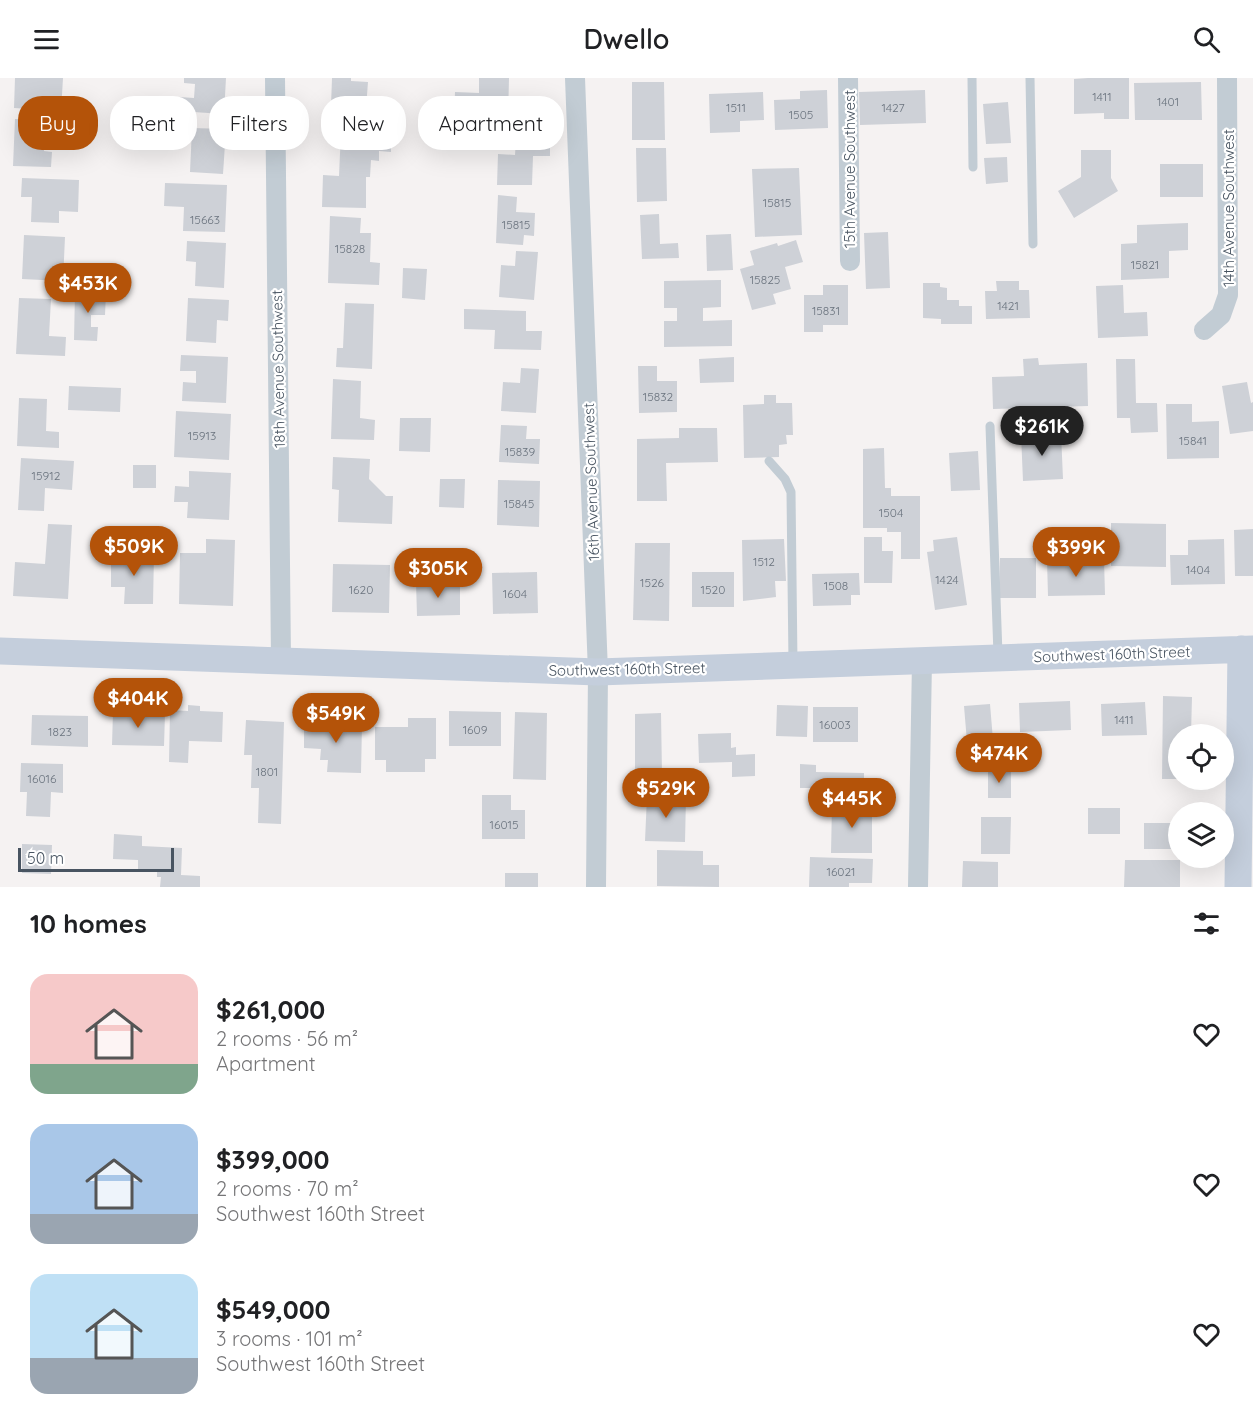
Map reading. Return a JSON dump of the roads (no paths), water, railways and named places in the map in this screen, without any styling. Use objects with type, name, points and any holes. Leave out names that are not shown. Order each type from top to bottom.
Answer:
[{"type":"street","name":"18th Avenue Southwest","points":[[274,78],[281,660]]},
{"type":"street","name":"16th Avenue Southwest","points":[[574,78],[598,672],[596,887]]},
{"type":"street","name":"15th Avenue Southwest","points":[[848,78],[850,261]]},
{"type":"street","name":"14th Avenue Southwest","points":[[1204,330],[1221,315],[1228,295],[1227,78]]},
{"type":"street","name":"Southwest 160th Street","points":[[0,651],[598,672],[1247,649]]},
{"type":"street","points":[[1238,887],[1247,649]]},
{"type":"street","points":[[918,887],[922,661]]},
{"type":"lane","points":[[972,78],[973,167]]},
{"type":"lane","points":[[1030,78],[1034,244]]},
{"type":"lane","points":[[990,426],[999,658]]},
{"type":"lane","points":[[769,461],[785,479],[790,492],[793,666]]}]
